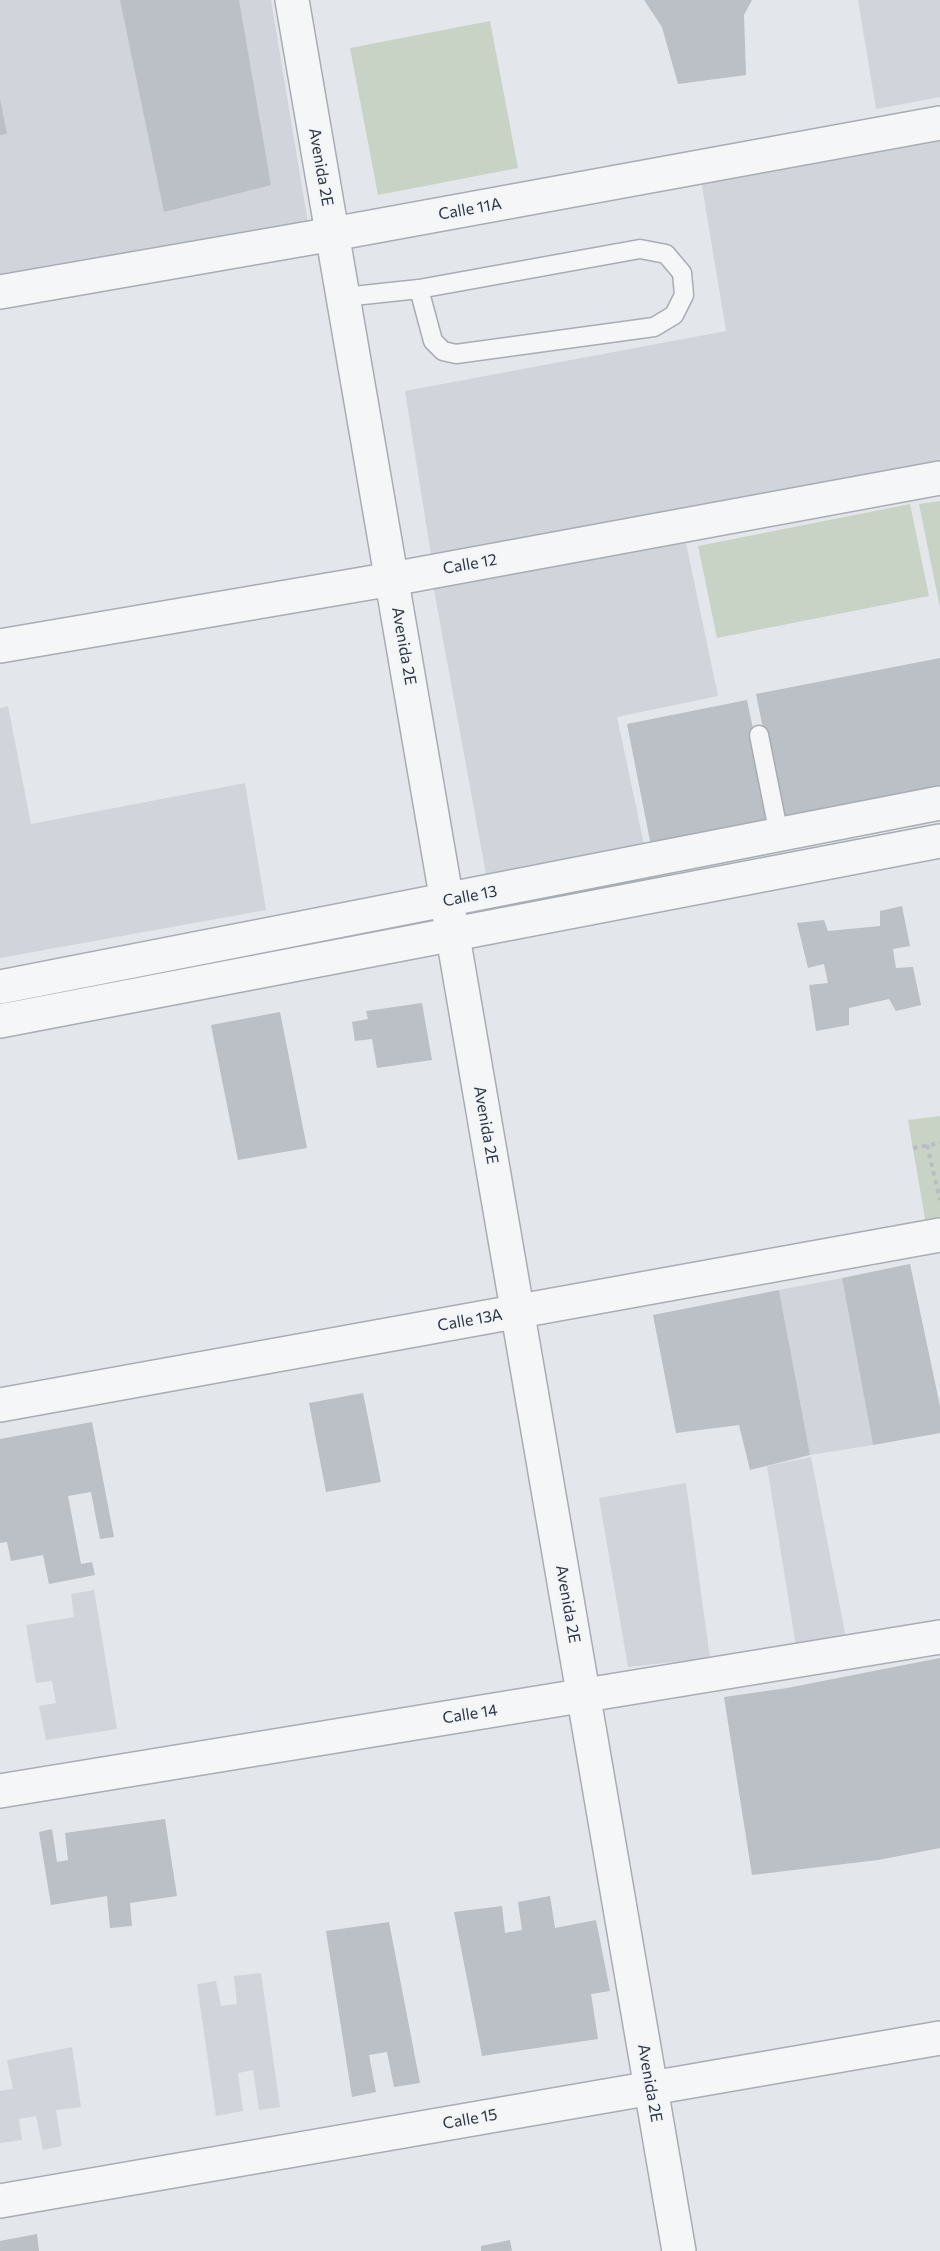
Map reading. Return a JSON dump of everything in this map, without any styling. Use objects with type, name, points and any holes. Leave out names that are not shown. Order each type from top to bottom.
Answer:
[{"type":"street","name":"Avenida 2E","points":[[292,0],[679,2251]]},
{"type":"street","name":"Calle 11A","points":[[0,292],[333,234],[940,123]]},
{"type":"street","name":"Calle 12","points":[[0,646],[392,579],[940,478]]},
{"type":"street","name":"Calle 13","points":[[0,987],[940,803]]},
{"type":"street","points":[[0,1021],[940,841]]},
{"type":"street","name":"Calle 13A","points":[[0,1405],[940,1234]]},
{"type":"street","name":"Calle 14","points":[[0,1791],[940,1637]]},
{"type":"street","name":"Calle 15","points":[[0,2200],[940,2038]]},
{"type":"lane","points":[[344,297],[419,289],[640,249],[666,254],[682,273],[684,295],[674,315],[654,327],[456,354],[443,351],[434,341],[419,289]]},
{"type":"lane","points":[[759,735],[780,835]]},
{"type":"path","points":[[913,1148],[940,1143]]},
{"type":"path","points":[[927,1145],[940,1200]]},
{"type":"shaded area","points":[[0,0],[271,0],[308,223],[0,274]]},
{"type":"shaded area","points":[[858,0],[940,0],[940,97],[876,109]]},
{"type":"shaded area","points":[[940,139],[940,466],[431,555],[405,391],[726,331],[701,180]]},
{"type":"shaded area","points":[[685,538],[718,696],[617,717],[645,849],[487,880],[432,579]]},
{"type":"shaded area","points":[[8,706],[31,824],[245,783],[266,910],[0,958],[0,708]]},
{"type":"shaded area","points":[[842,1278],[873,1445],[810,1455],[779,1290]]},
{"type":"shaded area","points":[[811,1457],[846,1638],[796,1646],[767,1466]]},
{"type":"shaded area","points":[[686,1483],[710,1658],[628,1667],[599,1498]]},
{"type":"shaded area","points":[[94,1590],[117,1729],[46,1740],[39,1706],[56,1703],[52,1681],[36,1683],[26,1625],[74,1617],[71,1594]]},
{"type":"shaded area","points":[[261,1973],[280,2107],[259,2110],[253,2070],[238,2073],[243,2111],[216,2116],[197,1984],[216,1981],[221,2006],[237,2004],[234,1976]]},
{"type":"shaded area","points":[[72,2047],[81,2107],[56,2110],[62,2146],[43,2150],[36,2116],[19,2119],[22,2140],[0,2143],[0,2091],[13,2089],[7,2060]]},
{"type":"green space","points":[[490,21],[518,168],[378,195],[350,48]]},
{"type":"green space","points":[[940,501],[940,608],[919,504]]},
{"type":"green space","points":[[910,504],[929,596],[717,638],[698,546]]},
{"type":"green space","points":[[940,1116],[940,1222],[926,1224],[908,1120]]},
{"type":"building","points":[[120,0],[239,0],[271,185],[164,212]]},
{"type":"building","points":[[644,0],[752,0],[744,15],[746,75],[678,84],[662,27]]},
{"type":"building","points":[[0,99],[7,134],[0,135]]},
{"type":"building","points":[[940,658],[940,791],[782,822],[756,694]]},
{"type":"building","points":[[747,700],[772,822],[651,846],[627,724]]},
{"type":"building","points":[[902,906],[910,946],[893,949],[896,968],[913,967],[921,1005],[896,1011],[889,999],[849,1008],[849,1025],[816,1031],[809,985],[828,983],[824,964],[808,968],[797,923],[824,920],[828,931],[880,926],[880,911]]},
{"type":"building","points":[[422,1003],[432,1060],[377,1068],[372,1039],[355,1041],[352,1022],[368,1019],[366,1011]]},
{"type":"building","points":[[280,1012],[307,1148],[238,1160],[211,1025]]},
{"type":"building","points":[[910,1264],[940,1406],[940,1433],[873,1445],[842,1278]]},
{"type":"building","points":[[779,1290],[810,1455],[750,1470],[739,1425],[676,1433],[653,1315]]},
{"type":"building","points":[[363,1393],[381,1482],[326,1492],[309,1403]]},
{"type":"building","points":[[92,1422],[114,1537],[100,1539],[91,1492],[68,1496],[81,1564],[92,1562],[95,1575],[49,1584],[43,1555],[11,1561],[7,1542],[0,1543],[0,1439]]},
{"type":"building","points":[[940,1658],[940,1848],[878,1860],[752,1875],[724,1697],[787,1688]]},
{"type":"building","points":[[165,1819],[177,1896],[130,1903],[132,1926],[110,1928],[107,1896],[51,1905],[39,1832],[52,1829],[57,1862],[68,1860],[65,1833]]},
{"type":"building","points":[[550,1896],[555,1928],[596,1920],[610,1991],[591,1994],[598,2039],[482,2056],[454,1912],[502,1906],[505,1933],[522,1930],[518,1902]]},
{"type":"building","points":[[389,1922],[420,2083],[394,2087],[387,2052],[369,2055],[376,2092],[352,2097],[326,1931]]},
{"type":"building","points":[[37,2234],[39,2251],[0,2251],[0,2241]]},
{"type":"building","points":[[510,2240],[512,2251],[481,2251],[481,2246]]}]
